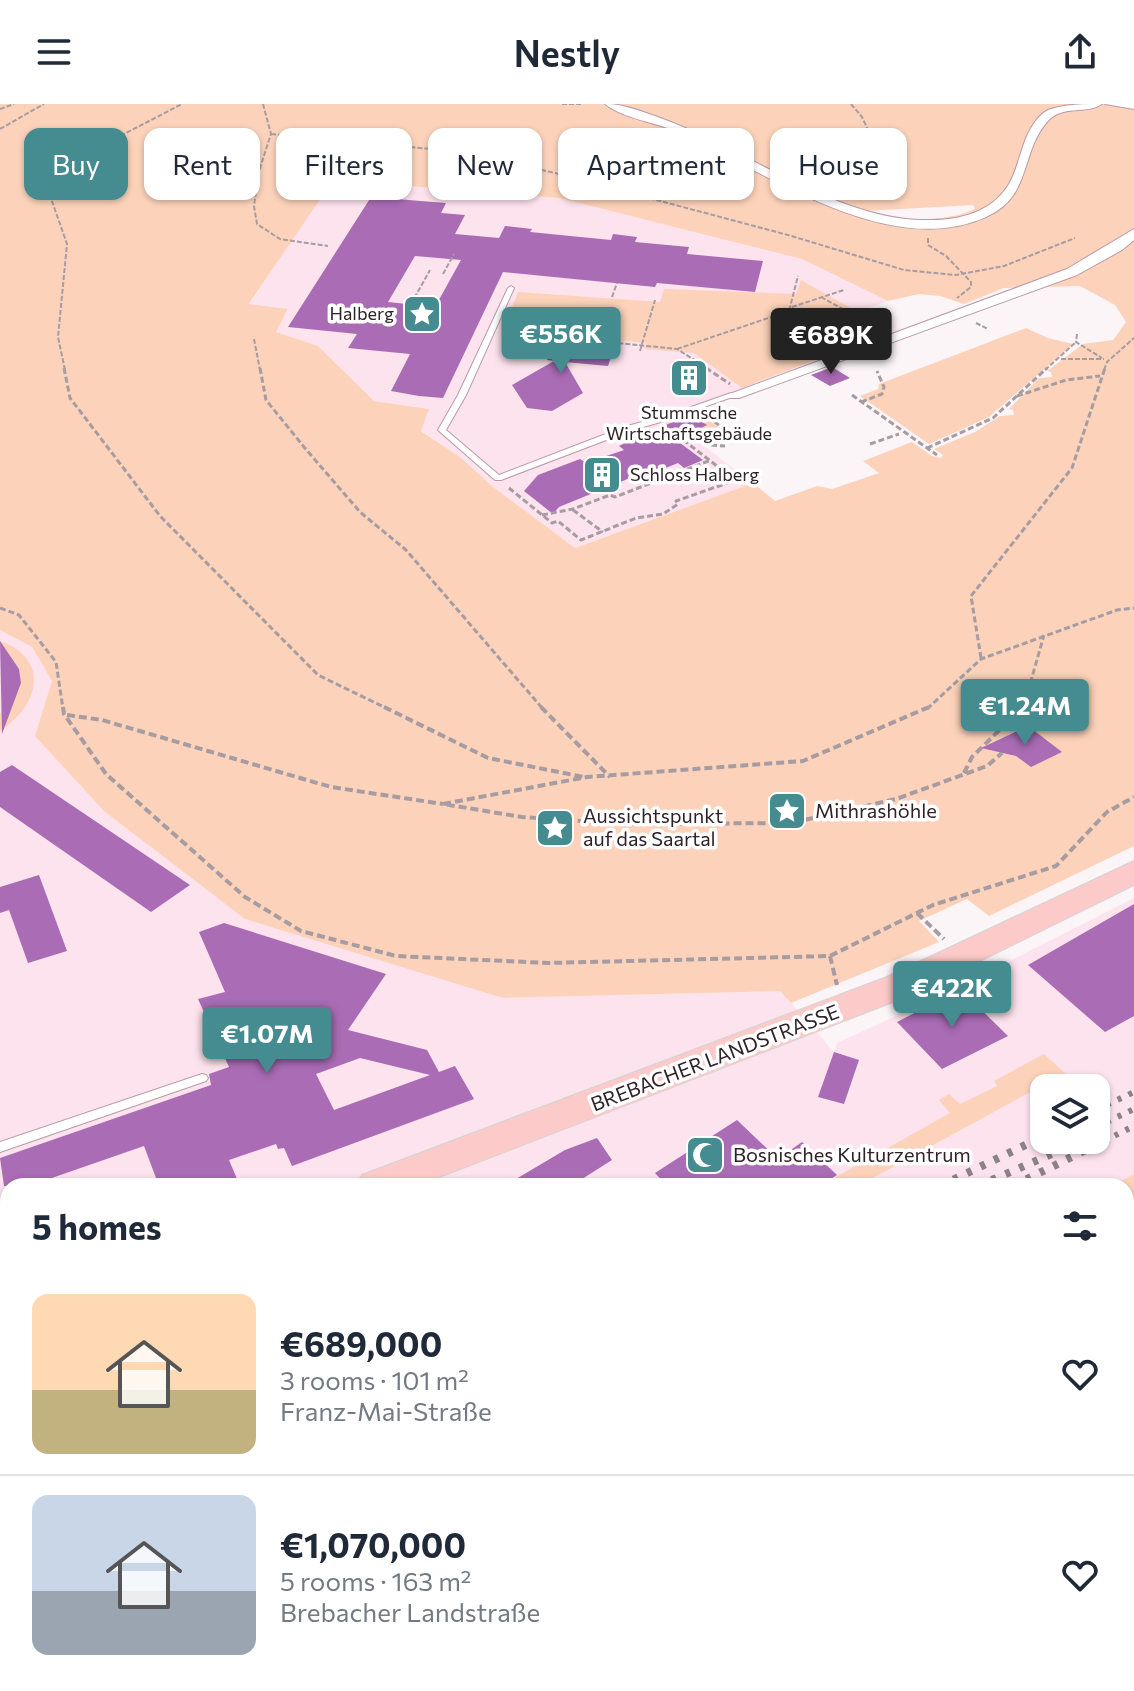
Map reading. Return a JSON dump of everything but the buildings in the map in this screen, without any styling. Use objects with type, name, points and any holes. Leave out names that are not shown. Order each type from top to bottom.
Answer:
[{"type":"main road","name":"BREBACHER LANDSTRASSE","points":[[396,1178],[899,986],[1134,872]]},
{"type":"street","points":[[610,104],[680,129],[844,209],[871,218],[918,223],[975,217],[1000,205],[1015,185],[1041,120],[1055,111],[1097,104]]},
{"type":"street","points":[[1110,104],[1134,106]]},
{"type":"street","points":[[738,393],[1072,272],[1118,247],[1134,233]]},
{"type":"lane","points":[[511,288],[462,395],[442,430],[498,478],[627,429],[671,416]]},
{"type":"lane","points":[[681,412],[738,393]]},
{"type":"lane","points":[[0,1147],[202,1078]]},
{"type":"path","points":[[0,109],[14,104]]},
{"type":"path","points":[[0,129],[44,104]]},
{"type":"path","points":[[182,104],[70,162],[46,184],[67,244],[58,337],[70,398],[160,516],[318,675],[488,758],[587,777]]},
{"type":"path","points":[[263,104],[271,134],[259,171],[254,206],[257,224],[277,238],[298,244],[328,246]]},
{"type":"path","points":[[562,104],[583,104]]},
{"type":"path","points":[[851,104],[867,128]]},
{"type":"path","points":[[271,134],[463,152],[773,231],[904,270],[962,274],[1004,266],[1075,238]]},
{"type":"path","points":[[921,232],[929,239],[928,245],[946,256],[971,282],[971,287],[951,304]]},
{"type":"path","points":[[443,274],[454,254]]},
{"type":"path","points":[[411,304],[430,270]]},
{"type":"path","points":[[790,309],[798,276]]},
{"type":"path","points":[[612,297],[617,283]]},
{"type":"path","points":[[677,349],[844,290]]},
{"type":"path","points":[[821,297],[873,325]]},
{"type":"path","points":[[640,351],[655,300]]},
{"type":"path","points":[[790,309],[819,330],[817,335],[831,345]]},
{"type":"path","points":[[498,315],[517,317],[509,332],[677,349],[738,393]]},
{"type":"path","points":[[927,448],[972,430],[1001,412],[1076,342],[1077,334]]},
{"type":"path","points":[[981,659],[971,596],[1072,468],[1105,360],[1134,338]]},
{"type":"path","points":[[254,339],[266,400],[304,447],[360,512],[406,550],[519,685],[610,777]]},
{"type":"path","points":[[1076,342],[1105,360]]},
{"type":"path","points":[[1059,359],[1105,360]]},
{"type":"path","points":[[861,402],[882,394],[884,387],[877,371]]},
{"type":"path","points":[[1041,373],[1046,375]]},
{"type":"path","points":[[1016,396],[1066,380],[1100,376]]},
{"type":"path","points":[[852,395],[937,455]]},
{"type":"path","points":[[717,408],[703,414],[733,436],[710,444],[725,446]]},
{"type":"path","points":[[1001,412],[1009,414]]},
{"type":"path","points":[[498,478],[552,523],[558,521],[581,540],[636,518],[663,514],[678,504],[676,501],[736,480],[657,421]]},
{"type":"path","points":[[870,444],[899,434]]},
{"type":"path","points":[[542,515],[573,509],[610,495],[615,497],[711,460]]},
{"type":"path","points":[[573,509],[603,532]]},
{"type":"path","points":[[0,608],[19,615],[56,662],[64,714],[106,774],[245,897],[301,931],[396,956],[549,963],[830,956],[933,905],[1056,866],[1107,812],[1134,797]]},
{"type":"path","points":[[443,804],[587,777],[803,761],[926,710],[981,659],[1117,610],[1134,608]]},
{"type":"path","points":[[963,775],[972,757],[1022,711],[1044,635]]},
{"type":"path","points":[[64,714],[102,720],[331,787],[522,817],[629,824],[791,823],[896,799],[987,766],[1002,753]]},
{"type":"path","points":[[917,913],[945,940]]},
{"type":"shaded area","points":[[0,104],[1134,104],[1134,846],[989,916],[967,899],[919,921],[939,942],[791,1003],[780,991],[503,998],[245,919],[104,811],[35,736],[52,681],[32,647],[0,630]],"holes":[[[276,128],[412,128],[412,186],[428,188],[428,128],[542,128],[542,197],[558,198],[558,128],[754,128],[754,200],[567,200],[802,259],[888,301],[919,294],[940,296],[964,304],[1004,288],[1080,286],[1115,305],[1126,322],[1113,340],[1083,344],[1047,371],[1051,372],[1052,377],[1039,378],[1009,409],[1013,410],[1014,415],[1000,416],[975,432],[934,449],[943,455],[941,458],[932,456],[912,442],[863,461],[879,473],[832,489],[817,486],[775,501],[753,483],[575,548],[492,486],[460,457],[421,431],[429,409],[374,401],[318,346],[276,332],[288,309],[249,304],[319,200],[276,200]],[[973,205],[975,209],[935,219],[907,219],[866,211]]]},
{"type":"shaded area","points":[[412,186],[428,188],[428,200],[558,198],[802,259],[888,301],[860,311],[891,331],[663,420],[687,438],[695,439],[753,483],[575,548],[421,430],[429,409],[374,401],[318,346],[276,332],[288,310],[249,305],[319,200],[412,200]]},
{"type":"shaded area","points":[[801,280],[891,331],[742,388],[694,353],[645,349],[646,343],[607,339],[609,332],[560,328],[557,335],[515,331],[522,315],[510,313],[518,292],[660,302],[664,289],[796,294]]},
{"type":"shaded area","points":[[1026,328],[1073,344],[989,417],[929,444],[860,396],[878,389],[879,384]]},
{"type":"shaded area","points":[[699,413],[729,435],[703,444],[687,439],[662,421]]},
{"type":"shaded area","points":[[0,630],[32,647],[52,681],[36,736],[104,811],[503,998],[781,991],[834,1052],[837,1043],[956,988],[1134,898],[1134,1178],[0,1178]]},
{"type":"shaded area","points":[[0,641],[27,659],[33,671],[34,684],[23,709],[0,731],[0,714],[21,683],[15,664],[0,650]]},
{"type":"shaded area","points":[[1044,1054],[1065,1073],[1030,1074],[1030,1092],[873,1178],[834,1178],[950,1113],[939,1100],[949,1094],[960,1104],[997,1086],[994,1081]]},
{"type":"railway","points":[[1110,1103],[1134,1092]]},
{"type":"railway","points":[[1110,1120],[1134,1109]]},
{"type":"railway","points":[[1110,1138],[1134,1126]]},
{"type":"railway","points":[[957,1178],[1030,1143]]},
{"type":"railway","points":[[996,1178],[1052,1154]]},
{"type":"railway","points":[[1029,1178],[1078,1154]]},
{"type":"place","name":"Halberg","points":[[422,314]]},
{"type":"place","name":"Stummsche Wirtschaftsgebäude","points":[[689,378]]},
{"type":"place","name":"Schloss Halberg","points":[[602,475]]},
{"type":"place","name":"Mithrashöhle","points":[[787,811]]},
{"type":"place","name":"Aussichtspunkt auf das Saartal","points":[[555,828]]},
{"type":"place","name":"Bosnisches Kulturzentrum","points":[[705,1155]]}]
